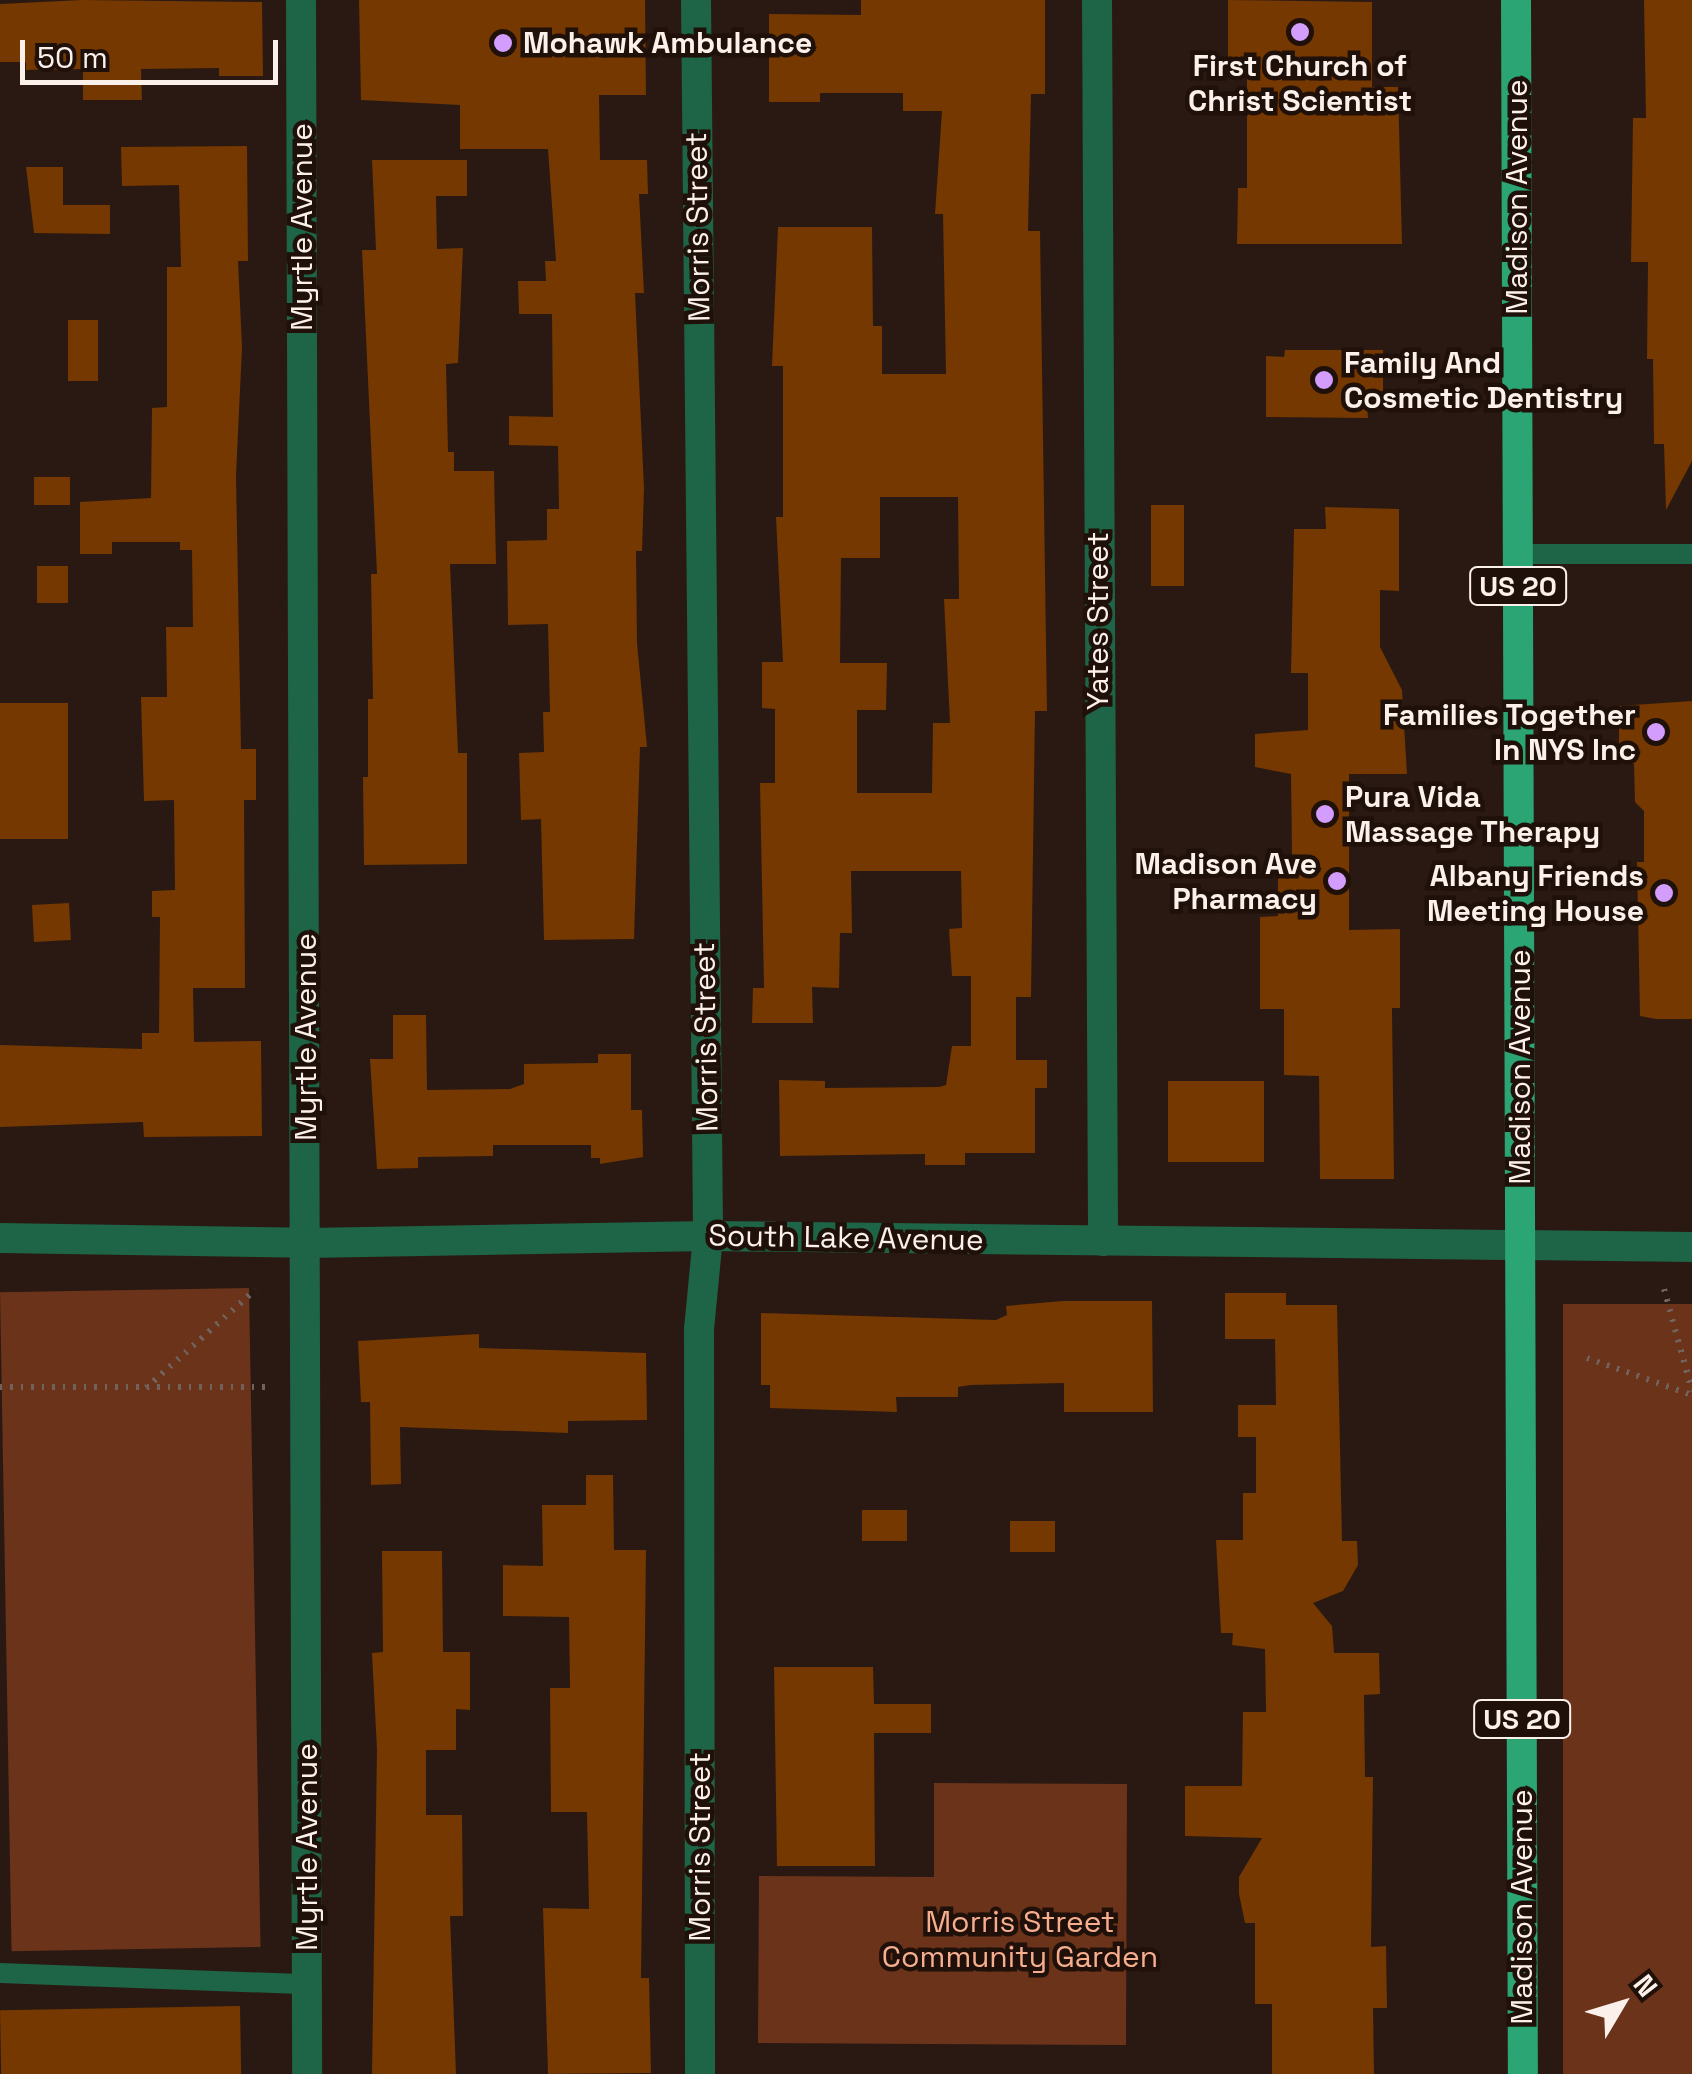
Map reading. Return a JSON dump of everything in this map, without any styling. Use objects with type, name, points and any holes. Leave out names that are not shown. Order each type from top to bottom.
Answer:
[{"type":"main road","name":"Madison Avenue","points":[[1516,0],[1522,2074]]},
{"type":"street","name":"Myrtle Avenue","points":[[301,0],[307,1244],[306,2074]]},
{"type":"street","name":"Morris Street","points":[[696,0],[708,1236],[700,1328],[700,2074]]},
{"type":"street","name":"Yates Street","points":[[1098,0],[1103,1241]]},
{"type":"street","name":"South Lake Avenue","points":[[0,1238],[307,1244],[708,1236],[1692,1247]]},
{"type":"lane","points":[[1518,554],[1692,554]]},
{"type":"lane","points":[[0,1973],[306,1984]]},
{"type":"path","points":[[1664,1288],[1692,1393]]},
{"type":"path","points":[[146,1388],[255,1290]]},
{"type":"path","points":[[1588,1358],[1692,1393]]},
{"type":"path","points":[[0,1387],[271,1387]]},
{"type":"green space","points":[[249,1288],[261,1947],[12,1951],[0,1292]]},
{"type":"green space","points":[[1563,1304],[1692,1304],[1692,2074],[1563,2074]]},
{"type":"green space","name":"Morris Street Community Garden","points":[[934,1783],[1127,1784],[1126,2045],[758,2043],[759,1876],[934,1877]]},
{"type":"building","points":[[82,0],[262,2],[263,76],[219,76],[219,68],[141,69],[142,100],[83,100],[83,69],[26,70],[26,62],[0,62],[0,4]]},
{"type":"building","points":[[359,0],[645,0],[646,95],[599,95],[600,160],[647,160],[648,194],[639,194],[644,293],[635,293],[644,488],[642,551],[636,551],[637,643],[647,747],[640,747],[634,939],[544,940],[541,819],[521,820],[519,753],[544,752],[543,712],[550,712],[548,624],[508,625],[507,541],[547,540],[547,509],[559,509],[558,446],[509,445],[509,416],[553,417],[552,314],[519,314],[518,281],[546,281],[545,261],[556,261],[548,149],[460,149],[460,105],[361,100]]},
{"type":"building","points":[[861,0],[1045,0],[1045,94],[1031,94],[1028,231],[1040,231],[1047,711],[1035,711],[1031,997],[1016,997],[1016,1060],[1047,1060],[1047,1088],[1035,1088],[1035,1153],[965,1153],[965,1165],[925,1165],[925,1154],[780,1156],[779,1080],[825,1081],[825,1088],[939,1087],[946,1085],[952,1046],[971,1046],[971,976],[952,976],[949,929],[962,928],[961,871],[851,871],[852,933],[840,933],[839,988],[812,987],[813,1023],[752,1023],[753,988],[764,988],[760,783],[775,783],[775,709],[762,708],[762,662],[783,662],[776,517],[783,517],[783,366],[772,366],[778,227],[872,227],[873,326],[882,326],[882,374],[946,374],[943,214],[935,214],[942,111],[903,111],[903,93],[820,93],[820,102],[769,102],[769,14],[861,15]],"holes":[[[880,497],[958,497],[959,599],[944,599],[950,723],[933,723],[932,793],[857,793],[857,710],[886,710],[887,663],[840,663],[841,558],[880,558]]]},
{"type":"building","points":[[1228,0],[1372,2],[1372,87],[1398,87],[1402,244],[1237,244],[1238,188],[1247,188],[1247,61],[1228,61]]},
{"type":"building","points":[[1644,0],[1692,0],[1692,461],[1666,510],[1664,444],[1654,444],[1653,359],[1647,359],[1648,262],[1631,262],[1633,118],[1646,118]]},
{"type":"building","points":[[247,146],[248,261],[238,261],[242,347],[236,476],[241,749],[256,749],[256,800],[244,800],[245,988],[193,988],[194,1042],[261,1041],[262,1136],[144,1137],[143,1122],[0,1127],[0,1045],[142,1049],[142,1033],[159,1033],[160,917],[152,917],[152,891],[175,890],[174,800],[144,801],[141,697],[167,697],[166,627],[193,627],[192,550],[180,550],[180,542],[112,542],[112,554],[80,554],[80,502],[151,498],[152,408],[167,407],[167,267],[181,267],[179,185],[122,186],[121,147]]},
{"type":"building","points":[[372,160],[467,160],[467,196],[436,196],[437,249],[463,248],[458,363],[446,364],[448,452],[454,452],[454,471],[494,471],[496,564],[450,564],[458,753],[467,753],[467,864],[364,865],[363,777],[368,777],[368,699],[373,699],[371,574],[377,574],[362,250],[376,250]]},
{"type":"building","points":[[26,167],[63,167],[63,205],[110,205],[110,234],[34,233]]},
{"type":"building","points":[[68,320],[98,320],[98,381],[68,381]]},
{"type":"building","name":"Family And Cosmetic Dentistry","points":[[1285,350],[1383,350],[1383,404],[1367,404],[1368,418],[1266,417],[1266,356],[1284,357]]},
{"type":"building","points":[[34,477],[70,477],[70,505],[34,505]]},
{"type":"building","points":[[1151,505],[1184,505],[1184,586],[1151,586]]},
{"type":"building","points":[[1325,507],[1399,509],[1399,591],[1380,590],[1380,647],[1402,690],[1407,774],[1349,774],[1349,930],[1400,929],[1400,1008],[1392,1008],[1394,1179],[1320,1179],[1319,1076],[1284,1075],[1284,1009],[1260,1009],[1260,917],[1278,916],[1278,855],[1292,855],[1291,774],[1255,767],[1255,734],[1308,730],[1308,673],[1291,673],[1294,529],[1326,529]]},
{"type":"building","points":[[37,566],[68,566],[68,603],[37,603]]},
{"type":"building","points":[[1692,701],[1692,1019],[1656,1019],[1640,1016],[1637,862],[1644,862],[1644,811],[1635,802],[1634,764],[1619,758],[1619,706]]},
{"type":"building","points":[[0,703],[68,703],[68,839],[0,839]]},
{"type":"building","points":[[69,903],[71,940],[34,942],[32,905]]},
{"type":"building","points":[[393,1015],[426,1015],[427,1090],[510,1089],[524,1084],[524,1064],[598,1063],[598,1054],[631,1054],[631,1110],[642,1110],[643,1157],[600,1164],[600,1158],[591,1158],[591,1145],[493,1145],[493,1156],[418,1157],[418,1168],[377,1169],[370,1059],[393,1059]]},
{"type":"building","points":[[1168,1081],[1264,1081],[1264,1162],[1168,1162]]},
{"type":"building","points":[[1225,1293],[1286,1293],[1286,1305],[1337,1305],[1342,1541],[1357,1541],[1358,1565],[1343,1591],[1313,1603],[1332,1626],[1334,1653],[1379,1653],[1380,1694],[1364,1695],[1365,1777],[1373,1777],[1371,1947],[1386,1946],[1387,2008],[1373,2008],[1374,2074],[1272,2074],[1272,2004],[1255,2004],[1255,1923],[1245,1923],[1239,1894],[1239,1877],[1262,1838],[1185,1836],[1185,1786],[1242,1786],[1243,1712],[1266,1712],[1265,1649],[1232,1645],[1233,1633],[1221,1633],[1216,1540],[1243,1540],[1243,1493],[1256,1493],[1256,1437],[1238,1437],[1238,1405],[1276,1405],[1275,1339],[1225,1339]]},
{"type":"building","points":[[1063,1301],[1152,1301],[1153,1412],[1064,1412],[1064,1383],[970,1385],[958,1387],[958,1397],[896,1397],[897,1412],[770,1408],[770,1385],[761,1385],[761,1313],[996,1320],[1007,1315],[1006,1306]]},
{"type":"building","points":[[479,1334],[479,1348],[646,1353],[647,1420],[568,1421],[568,1433],[400,1427],[401,1484],[371,1485],[370,1402],[361,1402],[358,1341]]},
{"type":"building","points":[[586,1475],[613,1475],[614,1550],[646,1550],[641,1978],[649,1978],[651,2073],[548,2074],[543,1908],[589,1909],[587,1812],[551,1812],[550,1688],[570,1688],[569,1617],[503,1616],[503,1565],[543,1566],[542,1505],[586,1505]]},
{"type":"building","points":[[862,1510],[907,1510],[907,1541],[862,1541]]},
{"type":"building","points":[[1010,1521],[1055,1521],[1055,1552],[1010,1552]]},
{"type":"building","points":[[382,1551],[442,1551],[443,1652],[470,1652],[470,1710],[456,1709],[456,1750],[426,1750],[426,1815],[462,1815],[463,1916],[450,1916],[456,2074],[372,2074],[377,1750],[372,1653],[383,1652]]},
{"type":"building","points":[[774,1667],[873,1667],[874,1704],[931,1704],[931,1733],[874,1733],[875,1866],[777,1866]]},
{"type":"building","points":[[240,2006],[241,2074],[1,2074],[0,2010]]},
{"type":"place","name":"First Church of Christ Scientist","points":[[1300,32]]},
{"type":"place","name":"Mohawk Ambulance","points":[[503,43]]},
{"type":"place","name":"Family And Cosmetic Dentistry","points":[[1324,380]]},
{"type":"place","name":"Families Together In NYS Inc","points":[[1656,732]]},
{"type":"place","name":"Pura Vida Massage Therapy","points":[[1325,814]]},
{"type":"place","name":"Madison Ave Pharmacy","points":[[1337,881]]},
{"type":"place","name":"Albany Friends Meeting House","points":[[1664,893]]}]
